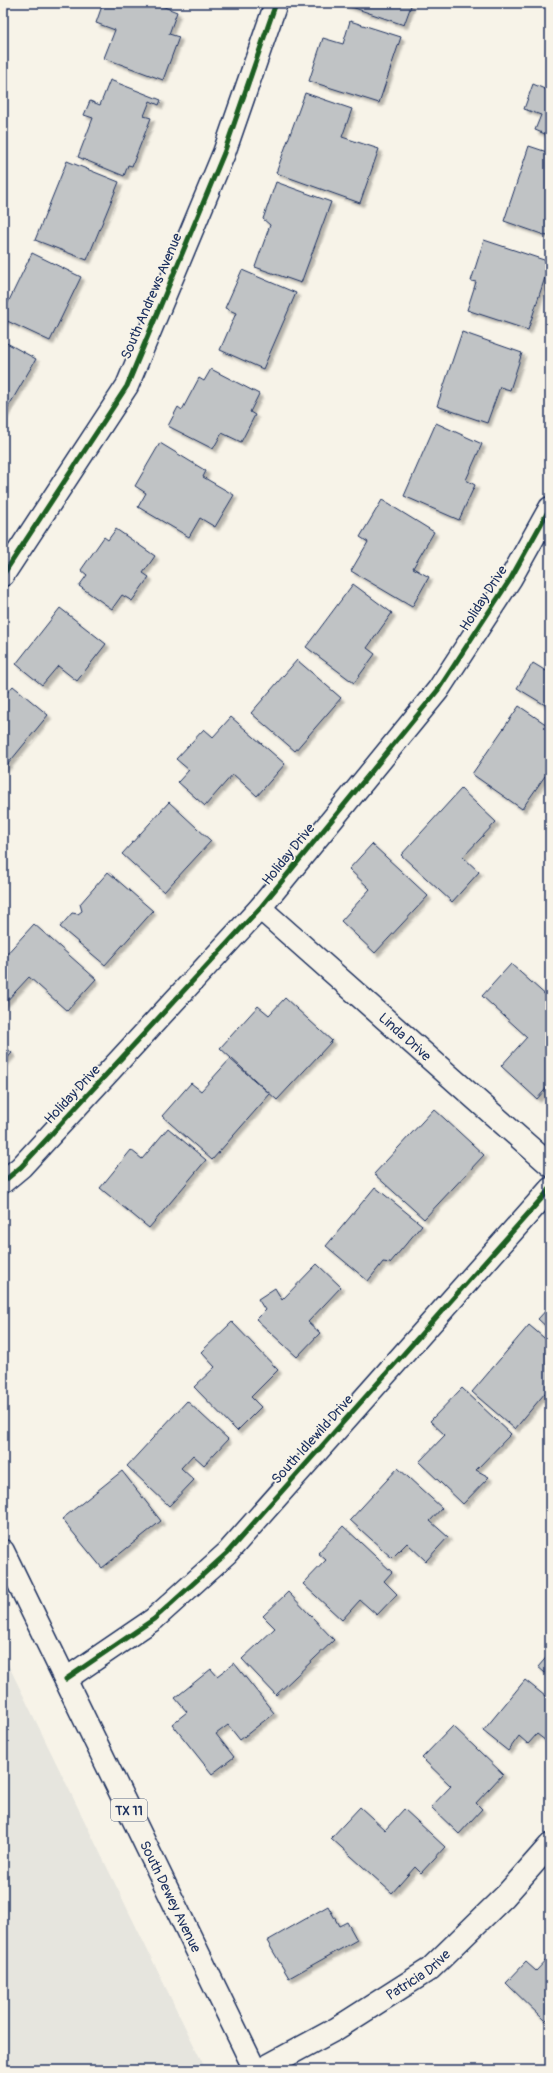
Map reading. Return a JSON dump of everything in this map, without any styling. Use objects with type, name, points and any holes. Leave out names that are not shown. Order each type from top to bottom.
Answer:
[{"type":"street","name":"South Andrews Avenue","points":[[3,576],[127,386],[224,153],[276,3]]},
{"type":"street","name":"Holiday Drive","points":[[3,1182],[22,1167],[260,908],[438,690],[511,578],[550,508]]},
{"type":"street","name":"Linda Drive","points":[[260,908],[550,1165]]},
{"type":"street","name":"South Idlewild Drive","points":[[66,1679],[154,1619],[226,1553],[550,1189]]},
{"type":"street","name":"South Dewey Avenue","points":[[3,1551],[255,2070]]},
{"type":"street","name":"Patricia Drive","points":[[260,2070],[336,2029],[430,1969],[505,1896],[550,1845]]},
{"type":"shaded area","points":[[3,1654],[206,2070],[3,2070]]},
{"type":"building","points":[[103,3],[115,3],[122,6],[123,3],[154,3],[177,12],[169,34],[179,37],[163,80],[104,58],[115,30],[96,23]]},
{"type":"building","points":[[340,3],[412,3],[404,25]]},
{"type":"building","points":[[350,21],[401,37],[379,103],[309,81],[323,38],[343,44]]},
{"type":"building","points":[[110,80],[161,100],[159,105],[150,101],[144,116],[151,118],[132,166],[128,165],[124,176],[78,157],[93,118],[84,115],[90,101],[100,105]]},
{"type":"building","points":[[550,82],[550,136],[535,130],[541,115],[524,109],[533,84],[547,90]]},
{"type":"building","points":[[305,93],[352,109],[342,137],[379,149],[360,203],[276,173]]},
{"type":"building","points":[[529,146],[550,153],[550,237],[504,221]]},
{"type":"building","points":[[67,161],[119,182],[87,260],[35,240]]},
{"type":"building","points":[[276,182],[331,202],[301,283],[255,267],[270,225],[263,219]]},
{"type":"building","points":[[484,240],[550,262],[528,330],[467,310],[476,282],[471,281]]},
{"type":"building","points":[[32,253],[81,277],[50,341],[3,319],[3,313]]},
{"type":"building","points":[[242,270],[296,293],[263,369],[220,350],[236,313],[225,308]]},
{"type":"building","points":[[462,332],[522,353],[510,390],[500,387],[487,423],[437,406]]},
{"type":"building","points":[[3,341],[36,359],[3,416]]},
{"type":"building","points":[[211,369],[259,394],[250,412],[255,415],[241,442],[222,433],[213,449],[168,426],[178,407],[182,410],[199,378],[204,381]]},
{"type":"building","points":[[436,423],[482,444],[466,480],[475,485],[459,520],[404,496]]},
{"type":"building","points":[[160,443],[206,471],[203,477],[234,495],[215,527],[200,518],[189,537],[138,507],[146,493],[135,486]]},
{"type":"building","points":[[382,500],[434,532],[413,568],[429,577],[412,607],[351,571],[368,542],[360,537]]},
{"type":"building","points":[[116,529],[155,556],[143,573],[149,577],[132,601],[122,595],[112,609],[79,586],[87,575],[81,570],[104,537],[108,540]]},
{"type":"building","points":[[353,584],[392,613],[367,648],[375,654],[354,683],[306,647]]},
{"type":"building","points":[[60,608],[106,644],[77,681],[58,666],[42,685],[16,664]]},
{"type":"building","points":[[297,660],[341,698],[295,751],[251,713]]},
{"type":"building","points":[[533,663],[546,671],[550,664],[550,708],[517,688]]},
{"type":"building","points":[[13,686],[48,715],[3,770],[3,697]]},
{"type":"building","points":[[519,706],[550,727],[550,780],[545,776],[522,809],[472,774]]},
{"type":"building","points":[[231,717],[285,764],[257,796],[233,774],[205,806],[178,782],[189,770],[176,759],[204,729],[213,737]]},
{"type":"building","points":[[461,789],[496,822],[463,857],[479,872],[452,902],[401,855]]},
{"type":"building","points":[[169,802],[211,841],[164,892],[122,854]]},
{"type":"building","points":[[372,844],[428,896],[375,953],[341,921],[370,889],[349,869]]},
{"type":"building","points":[[108,872],[153,911],[105,965],[60,927],[72,913],[78,914],[82,911],[80,904]]},
{"type":"building","points":[[34,924],[96,979],[67,1011],[29,977],[3,1005],[3,958]]},
{"type":"building","points":[[511,964],[550,999],[550,1084],[537,1099],[501,1066],[527,1037],[482,996]]},
{"type":"building","points":[[285,998],[332,1041],[277,1100],[220,1048],[258,1006],[269,1015]]},
{"type":"building","points":[[3,1045],[12,1053],[3,1063]]},
{"type":"building","points":[[230,1059],[270,1094],[212,1160],[162,1116],[191,1083],[201,1091]]},
{"type":"building","points":[[434,1109],[484,1155],[424,1219],[374,1174]]},
{"type":"building","points":[[168,1128],[206,1160],[149,1228],[100,1188],[131,1150],[142,1159]]},
{"type":"building","points":[[375,1187],[422,1225],[390,1263],[383,1262],[368,1281],[326,1246]]},
{"type":"building","points":[[317,1264],[341,1287],[308,1322],[320,1333],[297,1357],[256,1319],[265,1310],[258,1299],[275,1288],[282,1300]]},
{"type":"building","points":[[550,1306],[550,1330],[538,1319]]},
{"type":"building","points":[[232,1322],[278,1370],[251,1397],[261,1407],[237,1431],[194,1387],[215,1367],[201,1352]]},
{"type":"building","points":[[529,1325],[550,1343],[550,1387],[515,1429],[472,1392]]},
{"type":"building","points":[[462,1388],[511,1434],[476,1470],[489,1477],[463,1504],[419,1462],[445,1435],[430,1421]]},
{"type":"building","points":[[187,1401],[228,1439],[204,1465],[193,1455],[181,1468],[194,1480],[169,1506],[127,1466]]},
{"type":"building","points":[[398,1468],[442,1508],[430,1521],[448,1537],[426,1561],[407,1543],[392,1558],[350,1520]]},
{"type":"building","points":[[122,1471],[161,1521],[102,1568],[62,1519]]},
{"type":"building","points":[[343,1526],[392,1572],[384,1581],[397,1594],[377,1615],[360,1600],[342,1620],[303,1584],[326,1560],[318,1553]]},
{"type":"building","points":[[288,1592],[334,1640],[276,1695],[242,1659],[275,1628],[263,1616]]},
{"type":"building","points":[[550,1653],[550,1677],[538,1667]]},
{"type":"building","points":[[234,1663],[274,1713],[240,1740],[228,1725],[216,1734],[234,1757],[212,1774],[172,1724],[187,1712],[175,1698],[211,1669],[217,1676]]},
{"type":"building","points":[[525,1680],[550,1700],[550,1736],[546,1741],[537,1734],[528,1744],[519,1736],[508,1751],[483,1731]]},
{"type":"building","points":[[453,1726],[503,1774],[476,1803],[482,1809],[459,1834],[431,1807],[451,1786],[422,1758]]},
{"type":"building","points":[[360,1807],[385,1830],[404,1809],[445,1847],[421,1873],[415,1867],[392,1893],[331,1838]]},
{"type":"building","points":[[328,1906],[339,1926],[347,1922],[357,1940],[289,1978],[267,1941]]},
{"type":"building","points":[[550,1956],[550,2016],[545,2021],[506,1983],[526,1962],[536,1971]]},
{"type":"cycle path","points":[[3,575],[127,386],[224,153],[276,3]]},
{"type":"cycle path","points":[[3,1182],[21,1167],[260,908],[438,690],[511,578],[550,508]]},
{"type":"cycle path","points":[[66,1679],[154,1619],[227,1553],[550,1189]]}]
